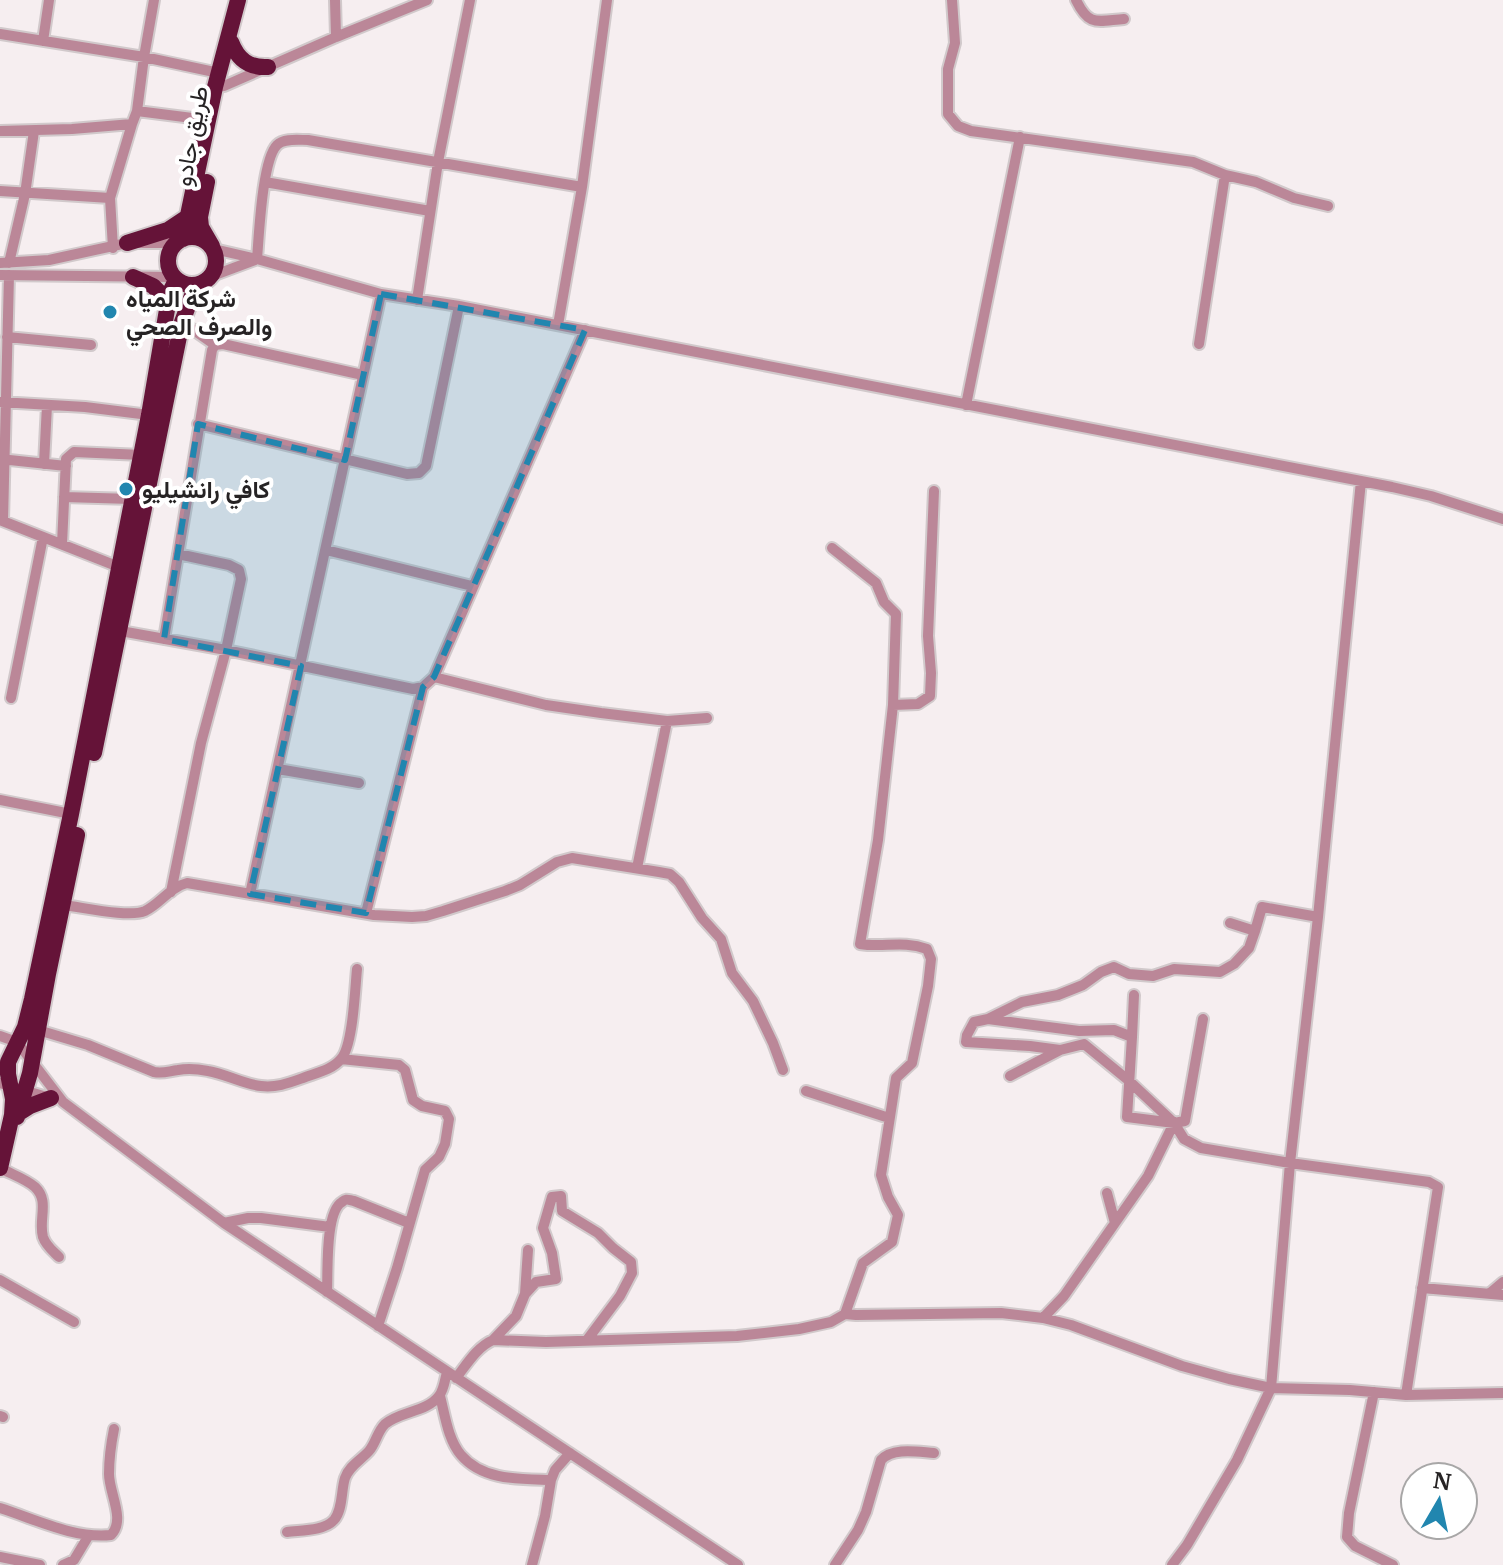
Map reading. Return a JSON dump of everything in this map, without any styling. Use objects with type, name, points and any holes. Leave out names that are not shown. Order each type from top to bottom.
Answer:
[{"type":"highway","name":"طريق جادو","points":[[179,241],[189,216],[208,120],[238,0]]},
{"type":"highway","points":[[231,36],[234,52],[241,59],[249,65],[268,67]]},
{"type":"highway","name":"طريق جادو","points":[[213,248],[201,227],[200,217],[219,82]]},
{"type":"highway","points":[[120,246],[168,230],[189,216]]},
{"type":"highway","points":[[201,238],[213,248],[216,266],[212,276],[202,284],[185,285],[175,278],[168,266],[171,248],[179,241],[201,238]]},
{"type":"highway","points":[[133,277],[153,286],[168,301]]},
{"type":"highway","points":[[0,1168],[13,1104],[12,1087],[33,1061],[113,630],[119,567],[168,301],[175,278]]},
{"type":"highway","points":[[19,1113],[8,1074],[8,1062],[25,1027],[32,999],[182,322],[196,285]]},
{"type":"highway","points":[[8,1137],[19,1113],[30,1106],[57,1100]]},
{"type":"street","points":[[43,41],[49,0]]},
{"type":"street","points":[[120,246],[110,198],[137,111],[154,2],[142,0]]},
{"type":"street","points":[[335,0],[336,37]]},
{"type":"street","points":[[0,34],[144,57],[219,82],[268,67],[427,0]]},
{"type":"street","points":[[417,300],[438,162],[470,0]]},
{"type":"street","points":[[558,325],[582,187],[607,0]]},
{"type":"street","points":[[952,0],[955,43],[948,69],[948,114],[958,126],[971,131],[1193,162],[1294,198],[1328,206]]},
{"type":"street","points":[[1076,0],[1084,16],[1091,19],[1124,19]]},
{"type":"street","points":[[137,111],[208,120]]},
{"type":"street","points":[[0,131],[132,124]]},
{"type":"street","points":[[34,131],[25,194],[5,263],[49,260],[120,246],[179,241]]},
{"type":"street","points":[[966,405],[1020,137]]},
{"type":"street","points":[[257,259],[265,182],[274,147],[281,142],[308,140],[582,187]]},
{"type":"street","points":[[1199,344],[1225,175]]},
{"type":"street","points":[[265,182],[430,211]]},
{"type":"street","points":[[0,191],[110,198]]},
{"type":"street","points":[[213,248],[381,294],[585,330],[1361,481],[1431,496],[1503,519]]},
{"type":"street","points":[[212,276],[257,259]]},
{"type":"street","points":[[119,567],[2,521],[2,402],[7,337],[4,275],[175,278]]},
{"type":"street","points":[[250,894],[381,294]]},
{"type":"street","points":[[198,424],[407,474],[419,473],[426,466],[459,306]]},
{"type":"street","points":[[182,322],[215,345],[223,344],[363,375]]},
{"type":"street","points":[[113,630],[413,689],[423,687],[434,677],[585,330]]},
{"type":"street","points":[[7,337],[91,345]]},
{"type":"street","points":[[164,639],[198,424],[215,345]]},
{"type":"street","points":[[2,402],[149,415]]},
{"type":"street","points":[[44,464],[47,405]]},
{"type":"street","points":[[62,544],[66,459],[74,452],[142,455]]},
{"type":"street","points":[[2,460],[66,466]]},
{"type":"street","points":[[1172,1565],[1237,1460],[1271,1388],[1290,1163],[1361,481]]},
{"type":"street","points":[[893,705],[918,704],[930,696],[928,636],[934,491]]},
{"type":"street","points":[[64,497],[132,499]]},
{"type":"street","points":[[11,698],[43,537]]},
{"type":"street","points":[[832,548],[876,583],[884,602],[896,614],[893,705],[878,840],[860,944],[911,944],[927,949],[931,959],[912,1063],[896,1078],[881,1175],[898,1215],[892,1242],[863,1263],[845,1314]]},
{"type":"street","points":[[326,550],[472,586]]},
{"type":"street","points":[[171,892],[201,743],[241,579],[239,570],[229,565],[178,554]]},
{"type":"street","points":[[434,677],[546,705],[667,721],[707,718]]},
{"type":"street","points":[[366,913],[423,687]]},
{"type":"street","points":[[637,868],[667,721]]},
{"type":"street","points":[[278,769],[359,783]]},
{"type":"street","points":[[0,800],[71,814]]},
{"type":"street","points":[[63,905],[137,913],[151,907],[179,885],[187,883],[366,913],[396,917],[426,916],[505,891],[557,862],[572,858],[670,874],[721,939],[732,973],[753,1001],[783,1070]]},
{"type":"street","points":[[1060,1050],[966,1042],[974,1022],[988,1019],[1022,1002],[1058,995],[1114,967],[1129,974],[1153,976],[1174,969],[1220,972],[1234,964],[1249,948],[1262,907],[1318,917]]},
{"type":"street","points":[[1230,923],[1255,931]]},
{"type":"street","points":[[38,1030],[88,1045],[154,1072],[207,1070],[259,1086],[274,1087],[331,1067],[341,1059],[346,1051],[351,1026],[357,969]]},
{"type":"street","points":[[1134,995],[1127,1117],[1174,1123],[1185,1121],[1203,1019]]},
{"type":"street","points":[[988,1019],[1079,1031],[1114,1030],[1132,1037]]},
{"type":"street","points":[[0,1036],[17,1042],[57,1100]]},
{"type":"street","points":[[1010,1076],[1060,1050],[1084,1044],[1174,1123],[1184,1139],[1201,1148],[1436,1185],[1438,1191],[1406,1395]]},
{"type":"street","points":[[341,1059],[399,1065],[405,1070],[417,1105],[438,1108],[448,1114],[449,1124],[442,1152],[425,1170],[378,1326]]},
{"type":"street","points":[[12,1087],[57,1100],[224,1223],[738,1565]]},
{"type":"street","points":[[806,1091],[889,1118]]},
{"type":"street","points":[[1043,1318],[1064,1296],[1148,1176],[1174,1123]]},
{"type":"street","points":[[0,1168],[34,1186],[40,1193],[44,1207],[44,1241],[59,1257]]},
{"type":"street","points":[[1107,1193],[1115,1223]]},
{"type":"street","points":[[525,1294],[536,1282],[556,1279],[552,1253],[543,1228],[552,1197],[561,1196],[562,1211],[598,1233],[631,1262],[632,1273],[620,1296],[587,1340]]},
{"type":"street","points":[[327,1292],[330,1227],[339,1203],[347,1199],[354,1201],[409,1223]]},
{"type":"street","points":[[224,1223],[261,1218],[330,1227]]},
{"type":"street","points":[[287,1532],[321,1527],[334,1521],[344,1479],[370,1450],[379,1432],[392,1419],[440,1396],[452,1375],[516,1316],[525,1294],[528,1250]]},
{"type":"street","points":[[0,1280],[74,1322]]},
{"type":"street","points":[[1490,1293],[1503,1282]]},
{"type":"street","points":[[1422,1288],[1503,1295]]},
{"type":"street","points":[[493,1340],[697,1338],[799,1329],[831,1322],[845,1314],[1001,1313],[1043,1318],[1079,1327],[1182,1366],[1271,1388],[1406,1395],[1503,1393]]},
{"type":"street","points":[[1374,1392],[1349,1513],[1347,1537],[1355,1546],[1393,1565]]},
{"type":"street","points":[[440,1396],[449,1431],[461,1455],[477,1468],[507,1478],[551,1480]]},
{"type":"street","points":[[0,1508],[89,1535],[111,1535],[117,1529],[118,1519],[109,1483],[109,1455],[114,1429]]},
{"type":"street","points":[[835,1565],[866,1512],[881,1460],[896,1452],[934,1453]]},
{"type":"street","points":[[532,1565],[551,1480],[555,1470],[570,1453]]},
{"type":"street","points":[[63,1565],[74,1560],[89,1535]]},
{"type":"street","points":[[0,1557],[35,1565]]},
{"type":"highlighted area","points":[[381,294],[585,330],[434,677],[423,687],[366,913],[250,894],[301,666],[164,639],[198,424],[345,460]]},
{"type":"place","name":"شركة المياه والصرف الصحي","points":[[110,312]]},
{"type":"place","name":"كافي رانشيليو","points":[[126,489]]}]
